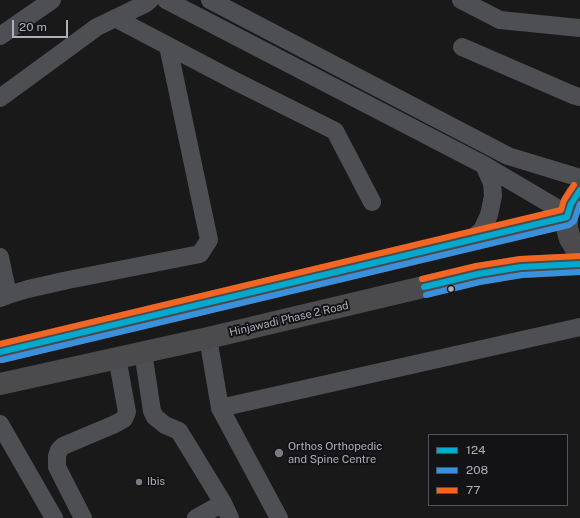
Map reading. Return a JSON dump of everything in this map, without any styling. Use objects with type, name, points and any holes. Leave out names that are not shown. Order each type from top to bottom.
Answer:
[{"type":"main road","points":[[580,190],[571,204],[567,216],[567,228],[570,239],[580,255]]},
{"type":"main road","points":[[0,352],[567,216]]},
{"type":"main road","name":"Hinjawadi Phase 2 Road","points":[[0,384],[208,338],[478,274],[521,267],[580,264]]},
{"type":"street","points":[[0,36],[52,0]]},
{"type":"street","points":[[0,98],[97,27],[145,4],[150,0]]},
{"type":"street","points":[[166,0],[484,165],[567,216]]},
{"type":"street","points":[[210,0],[508,156],[580,178]]},
{"type":"street","points":[[460,0],[500,20],[580,28]]},
{"type":"street","points":[[115,18],[235,81],[335,130],[372,202]]},
{"type":"street","points":[[0,257],[4,296],[68,280],[200,254],[209,240],[168,46]]},
{"type":"street","points":[[462,47],[580,97]]},
{"type":"street","points":[[471,240],[482,230],[489,215],[493,196],[492,183],[484,165]]},
{"type":"street","points":[[220,408],[580,327]]},
{"type":"street","points":[[208,338],[220,408],[279,518]]},
{"type":"street","points":[[143,352],[152,411],[155,417],[165,425],[179,432],[227,511],[196,518]]},
{"type":"street","points":[[83,518],[57,467],[57,456],[59,450],[63,446],[124,419],[127,412],[117,357]]},
{"type":"street","points":[[0,424],[54,518]]},
{"type":"transit line","name":"77","points":[[0,344],[561,210],[564,200],[574,185]]},
{"type":"transit line","name":"124","points":[[0,352],[567,217],[571,204],[580,190]]},
{"type":"transit line","name":"208","points":[[2,360],[569,225],[574,221],[580,204]]},
{"type":"transit line","name":"77","points":[[422,279],[476,266],[520,259],[580,256]]},
{"type":"transit line","name":"124","points":[[424,287],[478,274],[521,267],[580,264]]},
{"type":"transit line","name":"208","points":[[426,295],[480,282],[522,275],[580,272]]},
{"type":"place","name":"Orthos Orthopedic and Spine Centre","points":[[279,453]]},
{"type":"place","name":"Ibis","points":[[139,482]]}]
